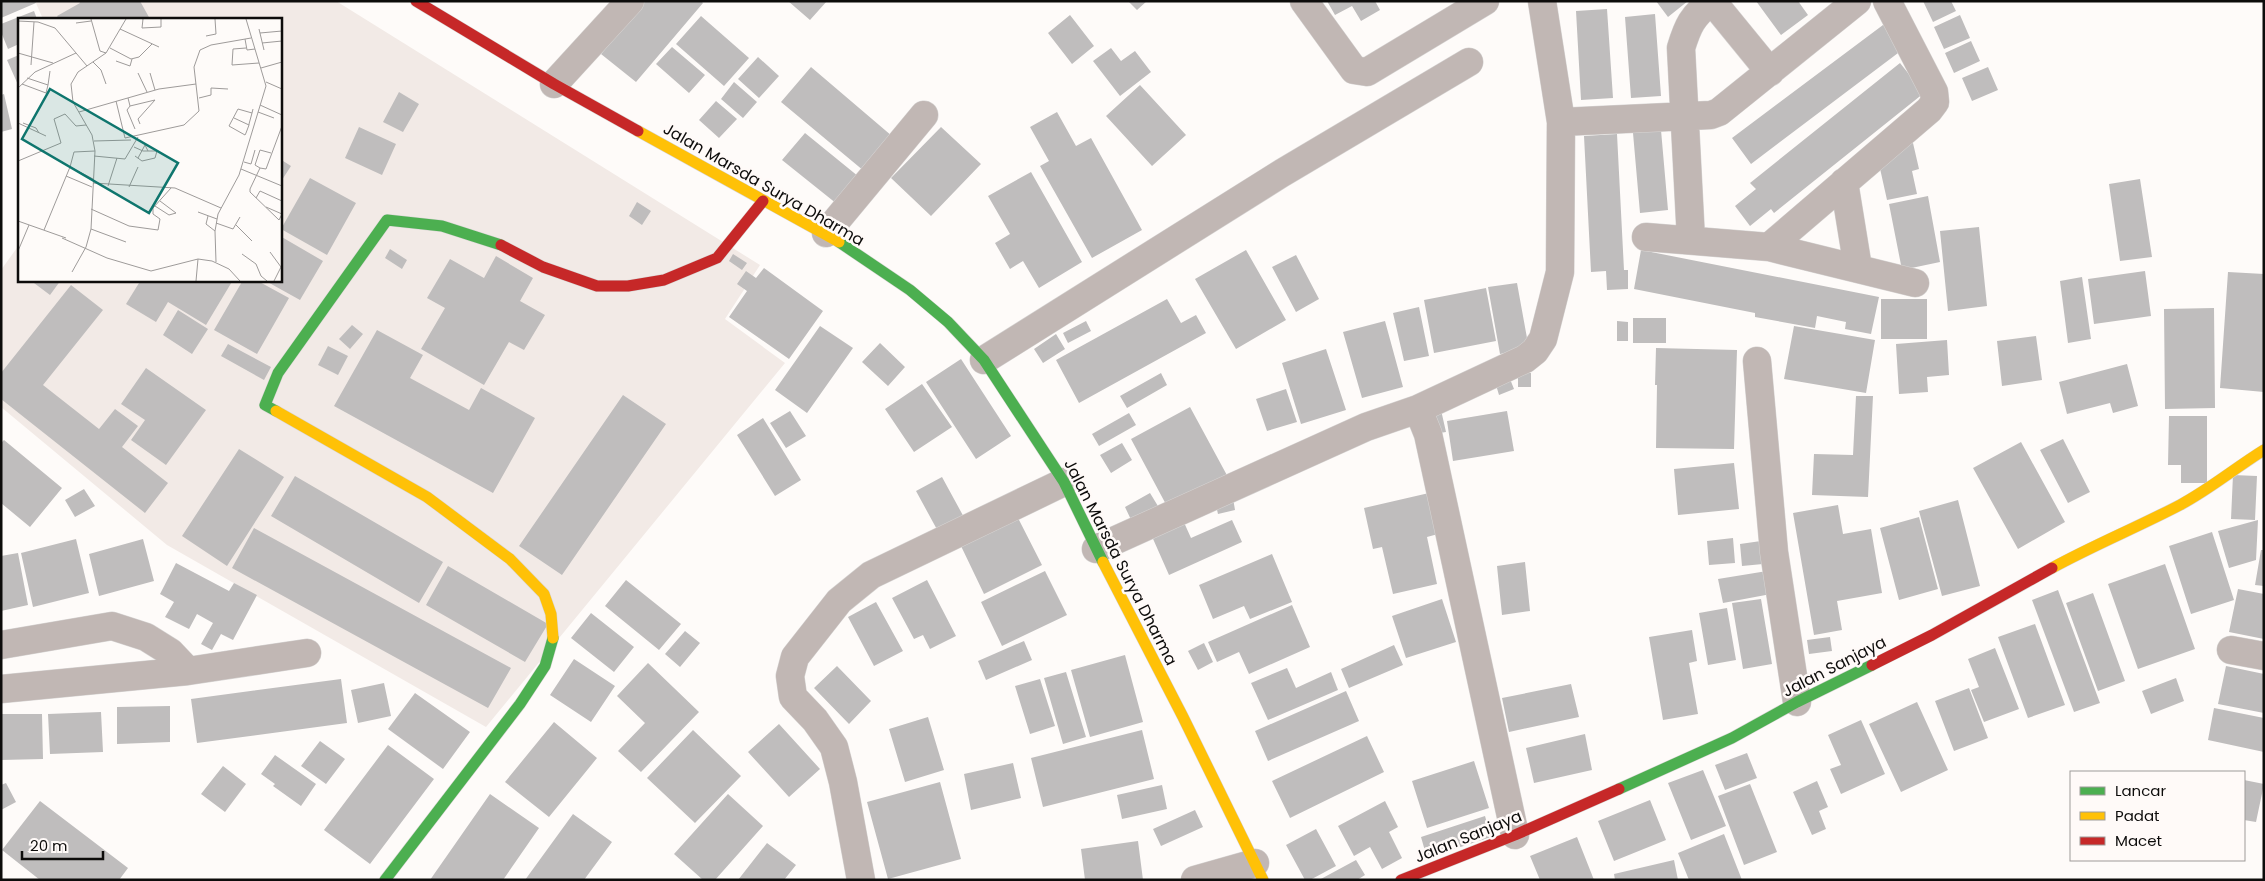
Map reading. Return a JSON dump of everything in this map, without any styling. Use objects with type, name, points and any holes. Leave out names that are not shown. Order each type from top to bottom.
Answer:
[{"type":"main road","name":"Jalan Marsda Surya Dharma","points":[[416,1],[554,84],[762,201],[826,234],[910,290],[948,322],[984,360],[1064,482],[1259,871]]},
{"type":"main road","points":[[385,880],[508,719],[545,666],[553,637],[551,614],[544,594],[510,559],[427,498],[265,405],[278,373],[387,220],[442,226],[495,242],[543,267],[597,286],[628,286],[664,280],[717,258],[762,201]]},
{"type":"main road","name":"Jalan Sanjaya","points":[[1402,880],[1515,835],[1732,738],[1796,702],[1932,635],[2077,554],[2180,505],[2214,486],[2229,472],[2264,450]]},
{"type":"street","points":[[554,84],[630,1]]},
{"type":"street","points":[[1304,1],[1354,70],[1367,72],[1485,1]]},
{"type":"street","points":[[1096,549],[1366,428],[1418,409],[1525,359],[1536,351],[1543,339],[1560,272],[1561,122],[1542,1]]},
{"type":"street","points":[[1691,240],[1683,116],[1681,48],[1687,27],[1695,14],[1711,1],[1770,72]]},
{"type":"street","points":[[1561,122],[1711,115],[1719,112],[1857,1]]},
{"type":"street","points":[[1769,247],[1929,110],[1935,102],[1934,92],[1887,1]]},
{"type":"street","points":[[984,360],[1282,173],[1469,62]]},
{"type":"street","points":[[826,234],[924,115]]},
{"type":"street","points":[[1844,182],[1858,268]]},
{"type":"street","points":[[1646,237],[1769,247],[1915,283]]},
{"type":"street","points":[[1757,361],[1774,552],[1796,702]]},
{"type":"street","points":[[1418,409],[1428,434],[1515,835]]},
{"type":"street","points":[[861,880],[843,782],[834,747],[815,720],[793,697],[790,676],[795,657],[839,601],[871,575],[1064,482]]},
{"type":"street","points":[[1,645],[112,626],[146,637],[170,652],[188,671]]},
{"type":"street","points":[[2232,650],[2264,656]]},
{"type":"street","points":[[1,689],[188,671],[307,653]]},
{"type":"street","points":[[1195,880],[1259,871]]},
{"type":"shaded area","points":[[35,1],[336,1],[760,265],[725,319],[785,363],[486,727],[167,545],[1,407],[1,270],[18,246],[18,281],[281,281],[281,18],[43,18]]},
{"type":"building","points":[[1,1],[35,1],[36,3],[1,18]]},
{"type":"building","points":[[79,1],[140,1],[149,18],[58,18],[57,16],[80,3]]},
{"type":"building","points":[[645,1],[701,1],[703,3],[636,82],[601,54]]},
{"type":"building","points":[[788,1],[827,1],[810,20]]},
{"type":"building","points":[[1128,1],[1147,1],[1137,10]]},
{"type":"building","points":[[1327,1],[1375,1],[1380,10],[1361,21],[1352,6],[1335,15]]},
{"type":"building","points":[[1656,1],[1688,1],[1668,17]]},
{"type":"building","points":[[1756,1],[1798,1],[1808,15],[1781,35]]},
{"type":"building","points":[[1923,1],[1951,1],[1956,11],[1933,22]]},
{"type":"building","points":[[1607,9],[1613,98],[1581,100],[1576,11]]},
{"type":"building","points":[[34,11],[37,18],[18,18],[18,44],[8,49],[1,32],[1,24]]},
{"type":"building","points":[[1655,14],[1661,96],[1631,98],[1625,17]]},
{"type":"building","points":[[1070,15],[1094,46],[1072,64],[1048,33]]},
{"type":"building","points":[[1960,15],[1970,38],[1944,49],[1934,27]]},
{"type":"building","points":[[701,16],[749,58],[724,86],[676,44]]},
{"type":"building","points":[[1887,22],[1906,47],[1751,164],[1732,138]]},
{"type":"building","points":[[1971,41],[1980,61],[1954,73],[1945,53]]},
{"type":"building","points":[[672,47],[705,75],[689,93],[656,64]]},
{"type":"building","points":[[1111,48],[1121,61],[1135,51],[1151,72],[1120,96],[1093,61]]},
{"type":"building","points":[[18,55],[18,85],[7,60]]},
{"type":"building","points":[[758,57],[779,76],[759,98],[738,79]]},
{"type":"building","points":[[1900,63],[1924,93],[1774,213],[1771,209],[1750,226],[1735,206],[1756,189],[1750,183]]},
{"type":"building","points":[[811,67],[899,142],[870,176],[781,102]]},
{"type":"building","points":[[1988,67],[1998,90],[1972,101],[1962,78]]},
{"type":"building","points":[[734,82],[757,102],[743,118],[721,99]]},
{"type":"building","points":[[1140,85],[1186,135],[1152,166],[1106,116]]},
{"type":"building","points":[[399,92],[419,104],[403,132],[383,122]]},
{"type":"building","points":[[4,94],[12,129],[1,132],[1,95]]},
{"type":"building","points":[[716,101],[737,119],[719,138],[699,120]]},
{"type":"building","points":[[1057,112],[1076,146],[1091,138],[1142,230],[1092,258],[1040,166],[1049,161],[1030,127]]},
{"type":"building","points":[[359,127],[396,144],[382,175],[345,158]]},
{"type":"building","points":[[941,127],[981,164],[931,216],[891,178]]},
{"type":"building","points":[[1661,130],[1668,210],[1640,213],[1633,133]]},
{"type":"building","points":[[805,133],[864,181],[842,208],[782,160]]},
{"type":"building","points":[[1617,134],[1624,270],[1628,270],[1628,289],[1607,290],[1606,271],[1591,272],[1584,136]]},
{"type":"building","points":[[1913,143],[1919,169],[1912,171],[1917,194],[1887,200],[1879,164],[1903,145]]},
{"type":"building","points":[[281,160],[291,166],[281,181]]},
{"type":"building","points":[[1031,172],[1082,262],[1039,288],[1023,261],[1010,269],[995,243],[1010,234],[988,196]]},
{"type":"building","points":[[310,178],[356,203],[327,255],[281,229]]},
{"type":"building","points":[[2140,179],[2152,257],[2120,261],[2109,184]]},
{"type":"building","points":[[1928,196],[1940,262],[1902,270],[1889,204]]},
{"type":"building","points":[[637,202],[651,211],[642,225],[629,216]]},
{"type":"building","points":[[1979,227],[1987,306],[1948,311],[1940,231]]},
{"type":"building","points":[[281,237],[323,261],[300,300],[266,281],[281,281]]},
{"type":"building","points":[[390,249],[407,260],[402,269],[385,258]]},
{"type":"building","points":[[1246,250],[1286,320],[1236,349],[1195,279]]},
{"type":"building","points":[[1641,250],[1879,297],[1871,334],[1845,329],[1846,322],[1817,316],[1815,328],[1755,317],[1755,313],[1634,289]]},
{"type":"building","points":[[733,254],[747,263],[742,270],[729,261]]},
{"type":"building","points":[[1296,255],[1319,299],[1296,312],[1272,267]]},
{"type":"building","points":[[496,256],[533,278],[520,301],[545,315],[524,350],[509,342],[484,385],[421,349],[445,308],[427,298],[450,259],[484,278]]},
{"type":"building","points":[[764,268],[823,311],[789,359],[729,317],[747,291],[737,284],[746,271],[756,278]]},
{"type":"building","points":[[2145,271],[2151,316],[2094,324],[2088,279]]},
{"type":"building","points":[[2228,272],[2264,274],[2264,392],[2220,388]]},
{"type":"building","points":[[2082,277],[2091,339],[2068,343],[2060,281]]},
{"type":"building","points":[[31,281],[60,281],[50,295]]},
{"type":"building","points":[[136,281],[232,281],[206,325],[168,302],[156,322],[126,304],[139,283]]},
{"type":"building","points":[[242,281],[258,281],[289,298],[257,354],[214,330]]},
{"type":"building","points":[[1517,283],[1529,349],[1500,354],[1488,287]]},
{"type":"building","points":[[71,285],[103,310],[43,385],[99,429],[115,409],[138,426],[122,447],[168,483],[145,513],[1,399],[1,373]]},
{"type":"building","points":[[1486,288],[1496,341],[1434,353],[1424,300]]},
{"type":"building","points":[[1167,299],[1181,323],[1196,315],[1206,333],[1079,403],[1056,360]]},
{"type":"building","points":[[1881,299],[1927,299],[1927,339],[1881,339]]},
{"type":"building","points":[[1419,307],[1429,356],[1404,361],[1393,313]]},
{"type":"building","points":[[2214,308],[2215,408],[2165,409],[2164,309]]},
{"type":"building","points":[[178,310],[208,329],[192,354],[163,335]]},
{"type":"building","points":[[1633,318],[1666,318],[1666,343],[1633,343]]},
{"type":"building","points":[[1086,321],[1091,331],[1068,343],[1063,333]]},
{"type":"building","points":[[1385,321],[1403,387],[1362,398],[1343,332]]},
{"type":"building","points":[[1617,321],[1628,322],[1628,341],[1617,341]]},
{"type":"building","points":[[352,325],[363,334],[350,349],[339,339]]},
{"type":"building","points":[[820,326],[853,348],[807,413],[775,390]]},
{"type":"building","points":[[1794,326],[1875,340],[1866,393],[1784,379]]},
{"type":"building","points":[[377,330],[423,355],[410,378],[469,410],[481,388],[535,418],[493,493],[334,406]]},
{"type":"building","points":[[1056,334],[1065,349],[1043,363],[1034,349]]},
{"type":"building","points":[[2036,336],[2042,380],[2002,386],[1997,341]]},
{"type":"building","points":[[1947,340],[1949,375],[1927,377],[1928,392],[1899,394],[1896,344]]},
{"type":"building","points":[[880,343],[905,367],[888,386],[862,362]]},
{"type":"building","points":[[228,344],[271,367],[264,380],[221,356]]},
{"type":"building","points":[[328,346],[348,356],[338,375],[318,365]]},
{"type":"building","points":[[1656,348],[1737,350],[1734,449],[1656,448]]},
{"type":"building","points":[[1326,349],[1346,410],[1301,424],[1282,363]]},
{"type":"building","points":[[961,359],[1011,436],[976,459],[926,382]]},
{"type":"building","points":[[2127,364],[2138,406],[2113,413],[2110,403],[2067,414],[2059,382]]},
{"type":"building","points":[[146,368],[206,410],[166,465],[131,440],[145,420],[121,404]]},
{"type":"building","points":[[1161,373],[1167,385],[1127,408],[1120,396]]},
{"type":"building","points":[[1518,373],[1531,373],[1531,387],[1518,387]]},
{"type":"building","points":[[1510,379],[1514,389],[1499,395],[1496,385]]},
{"type":"building","points":[[922,384],[952,427],[914,452],[885,409]]},
{"type":"building","points":[[1286,389],[1297,422],[1267,431],[1256,399]]},
{"type":"building","points":[[623,395],[666,424],[562,575],[519,546]]},
{"type":"building","points":[[1856,396],[1873,396],[1868,497],[1812,495],[1814,454],[1853,455]]},
{"type":"building","points":[[1190,407],[1229,479],[1169,510],[1131,439]]},
{"type":"building","points":[[1441,410],[1446,432],[1433,434],[1429,413]]},
{"type":"building","points":[[790,411],[806,436],[786,448],[770,423]]},
{"type":"building","points":[[1507,411],[1514,451],[1453,461],[1447,421]]},
{"type":"building","points":[[1129,413],[1136,425],[1099,446],[1092,434]]},
{"type":"building","points":[[2169,416],[2207,416],[2207,483],[2181,483],[2181,465],[2168,465]]},
{"type":"building","points":[[763,418],[801,480],[775,496],[737,435]]},
{"type":"building","points":[[2063,439],[2090,492],[2068,503],[2040,450]]},
{"type":"building","points":[[4,440],[62,488],[30,527],[1,503],[1,443]]},
{"type":"building","points":[[2021,442],[2065,522],[2018,549],[1973,468]]},
{"type":"building","points":[[1122,443],[1132,460],[1111,473],[1100,455]]},
{"type":"building","points":[[239,449],[284,477],[227,566],[182,536]]},
{"type":"building","points":[[1734,463],[1739,509],[1678,515],[1674,469]]},
{"type":"building","points":[[2233,475],[2257,476],[2255,520],[2231,519]]},
{"type":"building","points":[[295,476],[443,562],[419,603],[271,516]]},
{"type":"building","points":[[942,477],[966,521],[940,535],[916,491]]},
{"type":"building","points":[[84,489],[95,506],[75,517],[65,500]]},
{"type":"building","points":[[1150,493],[1161,511],[1134,526],[1125,507]]},
{"type":"building","points":[[1429,493],[1438,534],[1427,537],[1437,584],[1393,594],[1382,547],[1373,549],[1364,508]]},
{"type":"building","points":[[1233,498],[1235,510],[1218,514],[1215,501]]},
{"type":"building","points":[[1958,500],[1980,586],[1942,596],[1919,511]]},
{"type":"building","points":[[1838,505],[1843,534],[1871,529],[1882,593],[1837,601],[1842,630],[1814,635],[1793,513]]},
{"type":"building","points":[[1919,517],[1938,589],[1899,600],[1880,528]]},
{"type":"building","points":[[1018,518],[1042,565],[984,594],[961,546]]},
{"type":"building","points":[[1182,518],[1191,538],[1232,520],[1242,542],[1169,575],[1150,532]]},
{"type":"building","points":[[2258,520],[2256,560],[2229,568],[2218,531]]},
{"type":"building","points":[[254,528],[511,668],[488,708],[232,568]]},
{"type":"building","points":[[2212,532],[2234,600],[2191,614],[2169,546]]},
{"type":"building","points":[[1733,538],[1735,563],[1709,565],[1707,541]]},
{"type":"building","points":[[76,539],[89,593],[33,607],[21,553]]},
{"type":"building","points":[[143,539],[154,581],[99,596],[89,554]]},
{"type":"building","points":[[1761,541],[1763,564],[1742,566],[1740,544]]},
{"type":"building","points":[[2261,550],[2264,550],[2264,586],[2255,585]]},
{"type":"building","points":[[18,553],[28,605],[1,611],[1,556]]},
{"type":"building","points":[[1272,554],[1292,602],[1250,619],[1244,606],[1213,619],[1199,585]]},
{"type":"building","points":[[1525,562],[1530,611],[1502,615],[1497,566]]},
{"type":"building","points":[[176,563],[229,591],[234,583],[257,595],[233,640],[221,634],[212,650],[201,644],[213,623],[197,614],[189,629],[165,617],[174,602],[160,594]]},
{"type":"building","points":[[2165,564],[2195,649],[2138,669],[2108,584]]},
{"type":"building","points":[[448,566],[548,624],[525,662],[426,605]]},
{"type":"building","points":[[1045,571],[1067,615],[1002,646],[981,602]]},
{"type":"building","points":[[1767,571],[1771,594],[1723,603],[1718,579]]},
{"type":"building","points":[[626,580],[681,624],[659,650],[605,606]]},
{"type":"building","points":[[927,580],[956,636],[930,649],[923,635],[914,639],[892,598]]},
{"type":"building","points":[[2238,589],[2264,594],[2264,639],[2229,632]]},
{"type":"building","points":[[2058,590],[2100,703],[2074,712],[2032,600]]},
{"type":"building","points":[[2093,593],[2125,681],[2098,691],[2066,603]]},
{"type":"building","points":[[1442,599],[1456,642],[1406,658],[1392,616]]},
{"type":"building","points":[[1761,599],[1772,664],[1743,669],[1732,603]]},
{"type":"building","points":[[876,602],[903,651],[874,666],[848,617]]},
{"type":"building","points":[[1292,605],[1310,647],[1249,674],[1239,652],[1217,662],[1208,642]]},
{"type":"building","points":[[1727,608],[1736,660],[1708,665],[1699,613]]},
{"type":"building","points":[[591,613],[634,647],[614,672],[571,638]]},
{"type":"building","points":[[2035,624],[2065,705],[2028,718],[1998,637]]},
{"type":"building","points":[[1692,630],[1697,661],[1689,663],[1698,714],[1663,720],[1649,637]]},
{"type":"building","points":[[685,631],[700,643],[680,667],[665,654]]},
{"type":"building","points":[[1830,637],[1832,651],[1809,654],[1807,640]]},
{"type":"building","points":[[1024,641],[1032,660],[986,680],[978,661]]},
{"type":"building","points":[[1204,643],[1213,662],[1198,670],[1188,651]]},
{"type":"building","points":[[1394,645],[1403,665],[1349,688],[1341,669]]},
{"type":"building","points":[[1995,648],[2019,709],[1984,722],[1971,690],[1979,687],[1968,659]]},
{"type":"building","points":[[1125,655],[1143,722],[1090,737],[1071,670]]},
{"type":"building","points":[[574,659],[615,686],[591,722],[550,695]]},
{"type":"building","points":[[648,663],[699,712],[641,772],[618,751],[645,723],[617,696]]},
{"type":"building","points":[[837,666],[871,701],[849,724],[814,688]]},
{"type":"building","points":[[2226,666],[2264,674],[2264,713],[2218,704]]},
{"type":"building","points":[[1287,668],[1296,688],[1331,672],[1338,690],[1268,720],[1251,683]]},
{"type":"building","points":[[1066,672],[1086,737],[1063,744],[1044,678]]},
{"type":"building","points":[[2176,678],[2184,701],[2151,714],[2142,691]]},
{"type":"building","points":[[341,679],[347,723],[197,743],[191,699]]},
{"type":"building","points":[[1040,679],[1055,726],[1030,734],[1015,686]]},
{"type":"building","points":[[384,683],[391,716],[358,723],[351,690]]},
{"type":"building","points":[[1571,684],[1579,717],[1509,732],[1502,698]]},
{"type":"building","points":[[1969,688],[1988,738],[1954,751],[1935,701]]},
{"type":"building","points":[[1346,691],[1359,721],[1268,761],[1255,731]]},
{"type":"building","points":[[415,693],[470,732],[443,769],[388,729]]},
{"type":"building","points":[[1917,702],[1948,770],[1901,792],[1869,724]]},
{"type":"building","points":[[170,706],[170,742],[117,744],[117,707]]},
{"type":"building","points":[[2214,708],[2264,718],[2264,752],[2208,740]]},
{"type":"building","points":[[101,712],[103,752],[50,754],[48,714]]},
{"type":"building","points":[[1,714],[42,714],[43,759],[1,760]]},
{"type":"building","points":[[928,717],[944,770],[905,782],[889,729]]},
{"type":"building","points":[[1861,720],[1885,774],[1841,794],[1830,769],[1841,765],[1828,735]]},
{"type":"building","points":[[554,722],[597,758],[549,817],[505,782]]},
{"type":"building","points":[[779,724],[820,769],[789,797],[748,752]]},
{"type":"building","points":[[693,730],[741,776],[695,823],[647,778]]},
{"type":"building","points":[[1142,730],[1154,779],[1043,807],[1031,758]]},
{"type":"building","points":[[1585,734],[1592,770],[1534,783],[1526,748]]},
{"type":"building","points":[[1367,736],[1384,772],[1290,818],[1272,781]]},
{"type":"building","points":[[320,741],[345,759],[326,784],[301,766]]},
{"type":"building","points":[[388,745],[434,779],[370,864],[324,830]]},
{"type":"building","points":[[1747,753],[1757,778],[1725,790],[1715,765]]},
{"type":"building","points":[[275,755],[316,784],[301,806],[273,786],[275,784],[261,774]]},
{"type":"building","points":[[1474,761],[1489,808],[1427,828],[1412,781]]},
{"type":"building","points":[[1013,763],[1021,798],[971,810],[964,774]]},
{"type":"building","points":[[223,766],[246,784],[225,812],[201,794]]},
{"type":"building","points":[[1703,770],[1726,826],[1691,840],[1668,783]]},
{"type":"building","points":[[2245,780],[2264,784],[2256,822],[2245,820]]},
{"type":"building","points":[[1817,781],[1828,807],[1819,811],[1826,829],[1812,835],[1793,792]]},
{"type":"building","points":[[940,782],[961,859],[888,879],[867,802]]},
{"type":"building","points":[[6,783],[16,802],[1,810],[1,785]]},
{"type":"building","points":[[1750,784],[1777,852],[1744,865],[1718,796]]},
{"type":"building","points":[[1162,785],[1167,809],[1122,819],[1117,795]]},
{"type":"building","points":[[490,794],[539,828],[503,880],[430,880]]},
{"type":"building","points":[[728,794],[763,826],[715,880],[703,880],[674,854]]},
{"type":"building","points":[[1650,800],[1666,840],[1614,861],[1598,821]]},
{"type":"building","points":[[40,801],[128,868],[119,880],[40,880],[2,850]]},
{"type":"building","points":[[1385,801],[1398,827],[1389,832],[1402,858],[1382,869],[1370,847],[1354,856],[1338,826]]},
{"type":"building","points":[[1195,810],[1203,827],[1161,846],[1153,829]]},
{"type":"building","points":[[573,814],[612,842],[584,880],[525,880]]},
{"type":"building","points":[[1485,816],[1491,837],[1427,858],[1421,837]]},
{"type":"building","points":[[1316,829],[1336,866],[1310,880],[1305,880],[1286,845]]},
{"type":"building","points":[[1724,834],[1742,880],[1689,880],[1678,853]]},
{"type":"building","points":[[1577,837],[1594,880],[1540,880],[1530,856]]},
{"type":"building","points":[[1138,841],[1143,880],[1085,880],[1081,849]]},
{"type":"building","points":[[767,843],[796,865],[784,880],[738,880]]},
{"type":"building","points":[[1356,860],[1365,875],[1357,880],[1319,880]]},
{"type":"building","points":[[1674,860],[1678,880],[1615,880],[1614,874]]},
{"type":"traffic: fast","points":[[276,411],[265,405],[278,373],[387,220],[442,226],[501,245]]},
{"type":"traffic: fast","points":[[839,242],[910,290],[948,322],[984,360],[1064,482],[1103,562]]},
{"type":"traffic: fast","points":[[385,880],[520,704],[545,666],[553,638]]},
{"type":"traffic: fast","points":[[1619,789],[1732,738],[1797,702],[1872,665]]},
{"type":"traffic: slow","points":[[638,131],[839,242]]},
{"type":"traffic: slow","points":[[276,411],[427,497],[510,559],[544,594],[551,614],[553,638]]},
{"type":"traffic: slow","points":[[2052,568],[2180,505],[2264,450]]},
{"type":"traffic: slow","points":[[1103,562],[1183,717],[1263,880]]},
{"type":"traffic: jam","points":[[416,1],[554,84],[638,131]]},
{"type":"traffic: jam","points":[[501,245],[543,267],[597,286],[628,286],[664,280],[717,258],[763,201]]},
{"type":"traffic: jam","points":[[1872,665],[1932,635],[2052,568]]},
{"type":"traffic: jam","points":[[1401,880],[1515,835],[1619,789]]}]
